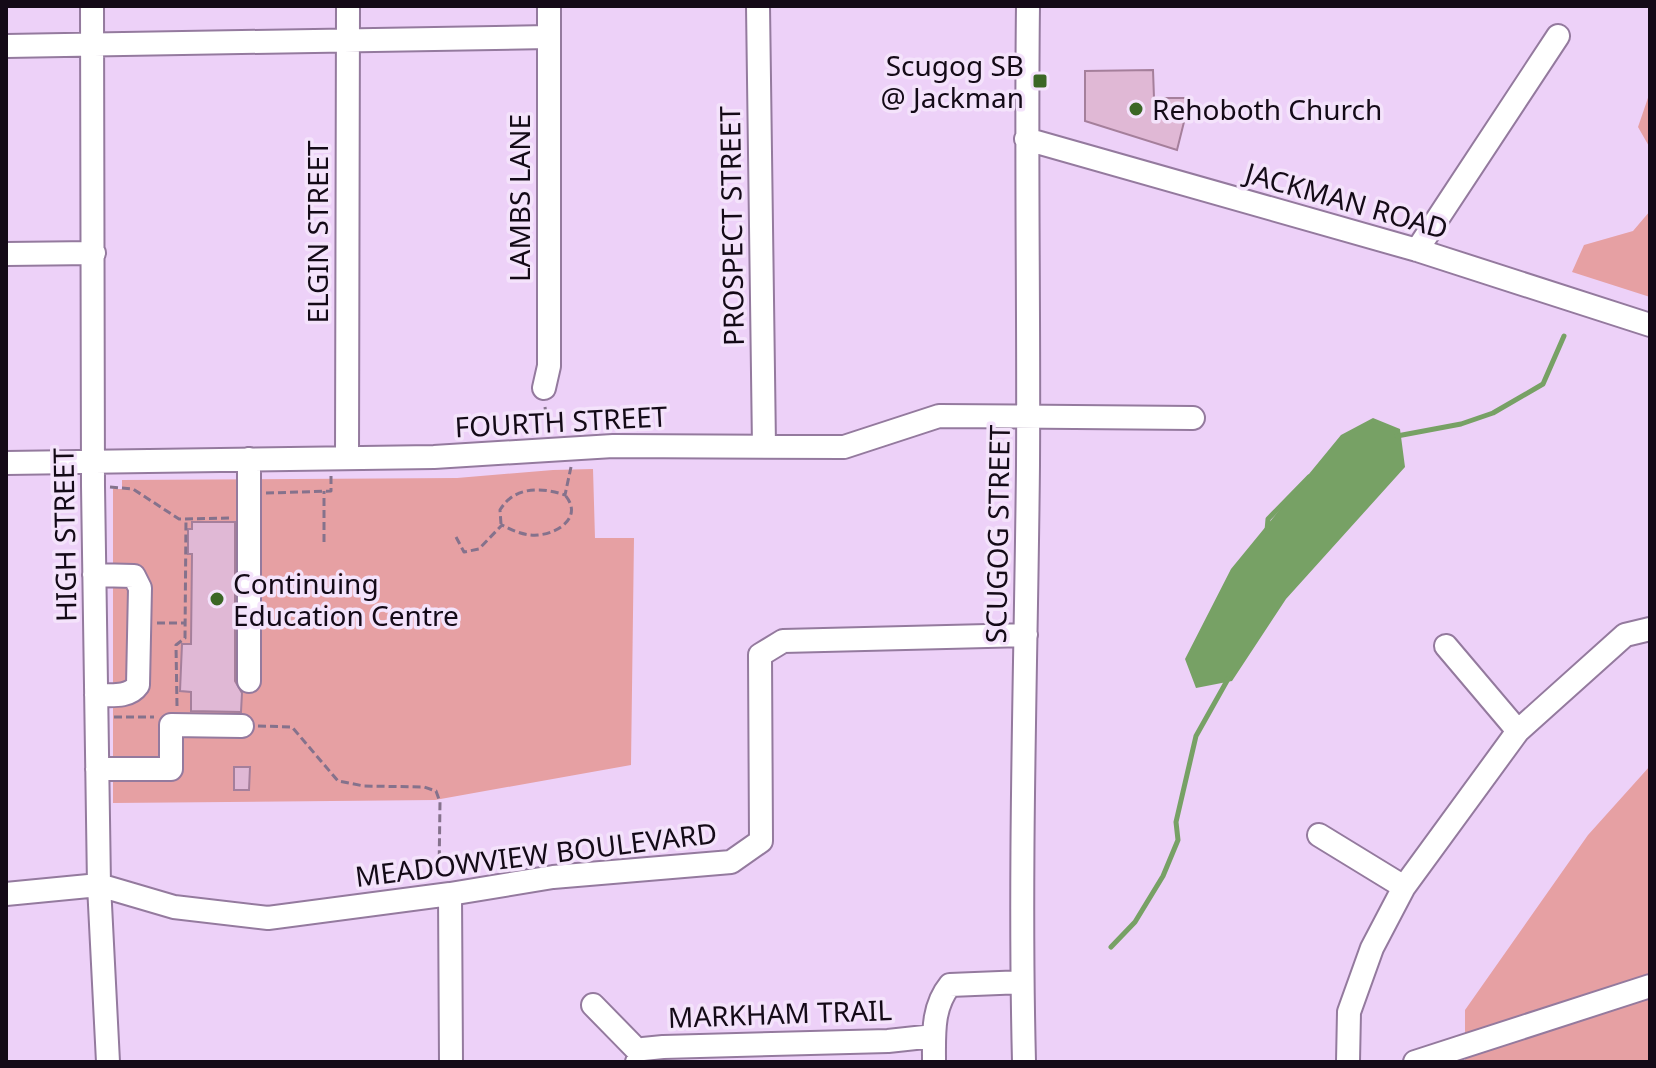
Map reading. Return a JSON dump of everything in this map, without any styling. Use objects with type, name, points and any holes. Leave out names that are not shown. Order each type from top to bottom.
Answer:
[{"type":"street","name":"HIGH STREET","points":[[92,6],[92,460],[99,885],[108,1062]]},
{"type":"street","name":"ELGIN STREET","points":[[347,458],[348,6]]},
{"type":"street","name":"LAMBS LANE","points":[[544,388],[549,366],[549,6]]},
{"type":"street","name":"PROSPECT STREET","points":[[758,6],[764,446]]},
{"type":"street","name":"SCUGOG STREET","points":[[1024,1062],[1028,6]]},
{"type":"street","points":[[1417,250],[1558,36]]},
{"type":"street","points":[[6,46],[549,37]]},
{"type":"street","name":"JACKMAN ROAD","points":[[1026,139],[1417,250],[1650,325]]},
{"type":"street","points":[[6,254],[94,253]]},
{"type":"street","name":"FOURTH STREET","points":[[6,463],[434,457],[561,448],[844,447],[939,416],[1193,418]]},
{"type":"street","points":[[249,459],[249,681]]},
{"type":"street","points":[[94,575],[134,576],[140,588],[138,685],[127,694],[96,695]]},
{"type":"street","points":[[1348,1062],[1349,1012],[1372,948],[1404,887],[1518,731],[1625,635],[1650,629]]},
{"type":"street","name":"MEADOWVIEW BOULEVARD","points":[[6,894],[99,885],[174,907],[268,918],[444,884],[731,862],[761,841],[760,655],[783,641],[1026,635]]},
{"type":"street","points":[[1446,646],[1518,731]]},
{"type":"street","points":[[97,769],[171,769],[171,725],[177,721],[242,726]]},
{"type":"street","points":[[1319,835],[1404,887]]},
{"type":"street","points":[[444,884],[451,1062]]},
{"type":"street","points":[[934,1062],[936,1012],[942,995],[950,985],[1022,982]]},
{"type":"street","points":[[1415,1062],[1650,986]]},
{"type":"street","points":[[593,1005],[639,1057]]},
{"type":"street","name":"MARKHAM TRAIL","points":[[639,1057],[643,1049],[663,1047],[767,1053],[934,1036]]},
{"type":"path","points":[[544,388],[571,476],[565,495]]},
{"type":"path","points":[[249,493],[331,491],[331,476]]},
{"type":"path","points":[[109,487],[133,489],[179,519],[249,518]]},
{"type":"path","points":[[456,537],[461,551],[472,551],[485,545],[502,525],[500,510],[516,494],[536,489],[565,495],[572,504],[572,516],[561,527],[547,533],[530,535],[502,525]]},
{"type":"path","points":[[324,491],[324,542]]},
{"type":"path","points":[[110,717],[177,721],[176,645],[185,638],[186,519]]},
{"type":"path","points":[[242,726],[292,727],[331,775],[347,784],[424,787],[436,791],[440,802],[444,884]]},
{"type":"shaded area","points":[[1650,92],[1650,148],[1638,127]]},
{"type":"shaded area","points":[[1650,211],[1650,297],[1572,272],[1584,245],[1633,231]]},
{"type":"shaded area","points":[[1373,418],[1400,429],[1405,467],[1286,599],[1232,681],[1196,688],[1185,659],[1231,569],[1341,435]]},
{"type":"shaded area","points":[[593,469],[595,538],[634,538],[631,765],[435,800],[113,803],[113,489],[122,489],[122,480],[457,478]]},
{"type":"shaded area","points":[[1650,766],[1650,1062],[1465,1062],[1465,1010],[1588,835]]},
{"type":"building","name":"Rehoboth Church","points":[[1153,70],[1154,98],[1190,98],[1177,150],[1085,121],[1085,71]]},
{"type":"building","name":"Continuing Education Centre","points":[[192,522],[235,522],[235,681],[242,693],[241,712],[191,711],[191,692],[180,691],[182,644],[191,644],[192,554],[188,554],[188,529],[192,529]]},
{"type":"building","points":[[234,767],[250,767],[249,790],[234,790]]},
{"type":"waterway","points":[[1397,436],[1461,424],[1493,413],[1543,384],[1564,336]]},
{"type":"waterway","points":[[1267,531],[1268,519],[1309,477]]},
{"type":"waterway","points":[[1111,947],[1135,922],[1163,876],[1178,840],[1176,822],[1196,736],[1228,679]]},
{"type":"place","name":"Scugog SB @ Jackman","points":[[1040,81]]},
{"type":"place","name":"Rehoboth Church","points":[[1136,109]]},
{"type":"place","name":"Continuing Education Centre","points":[[217,599]]}]
